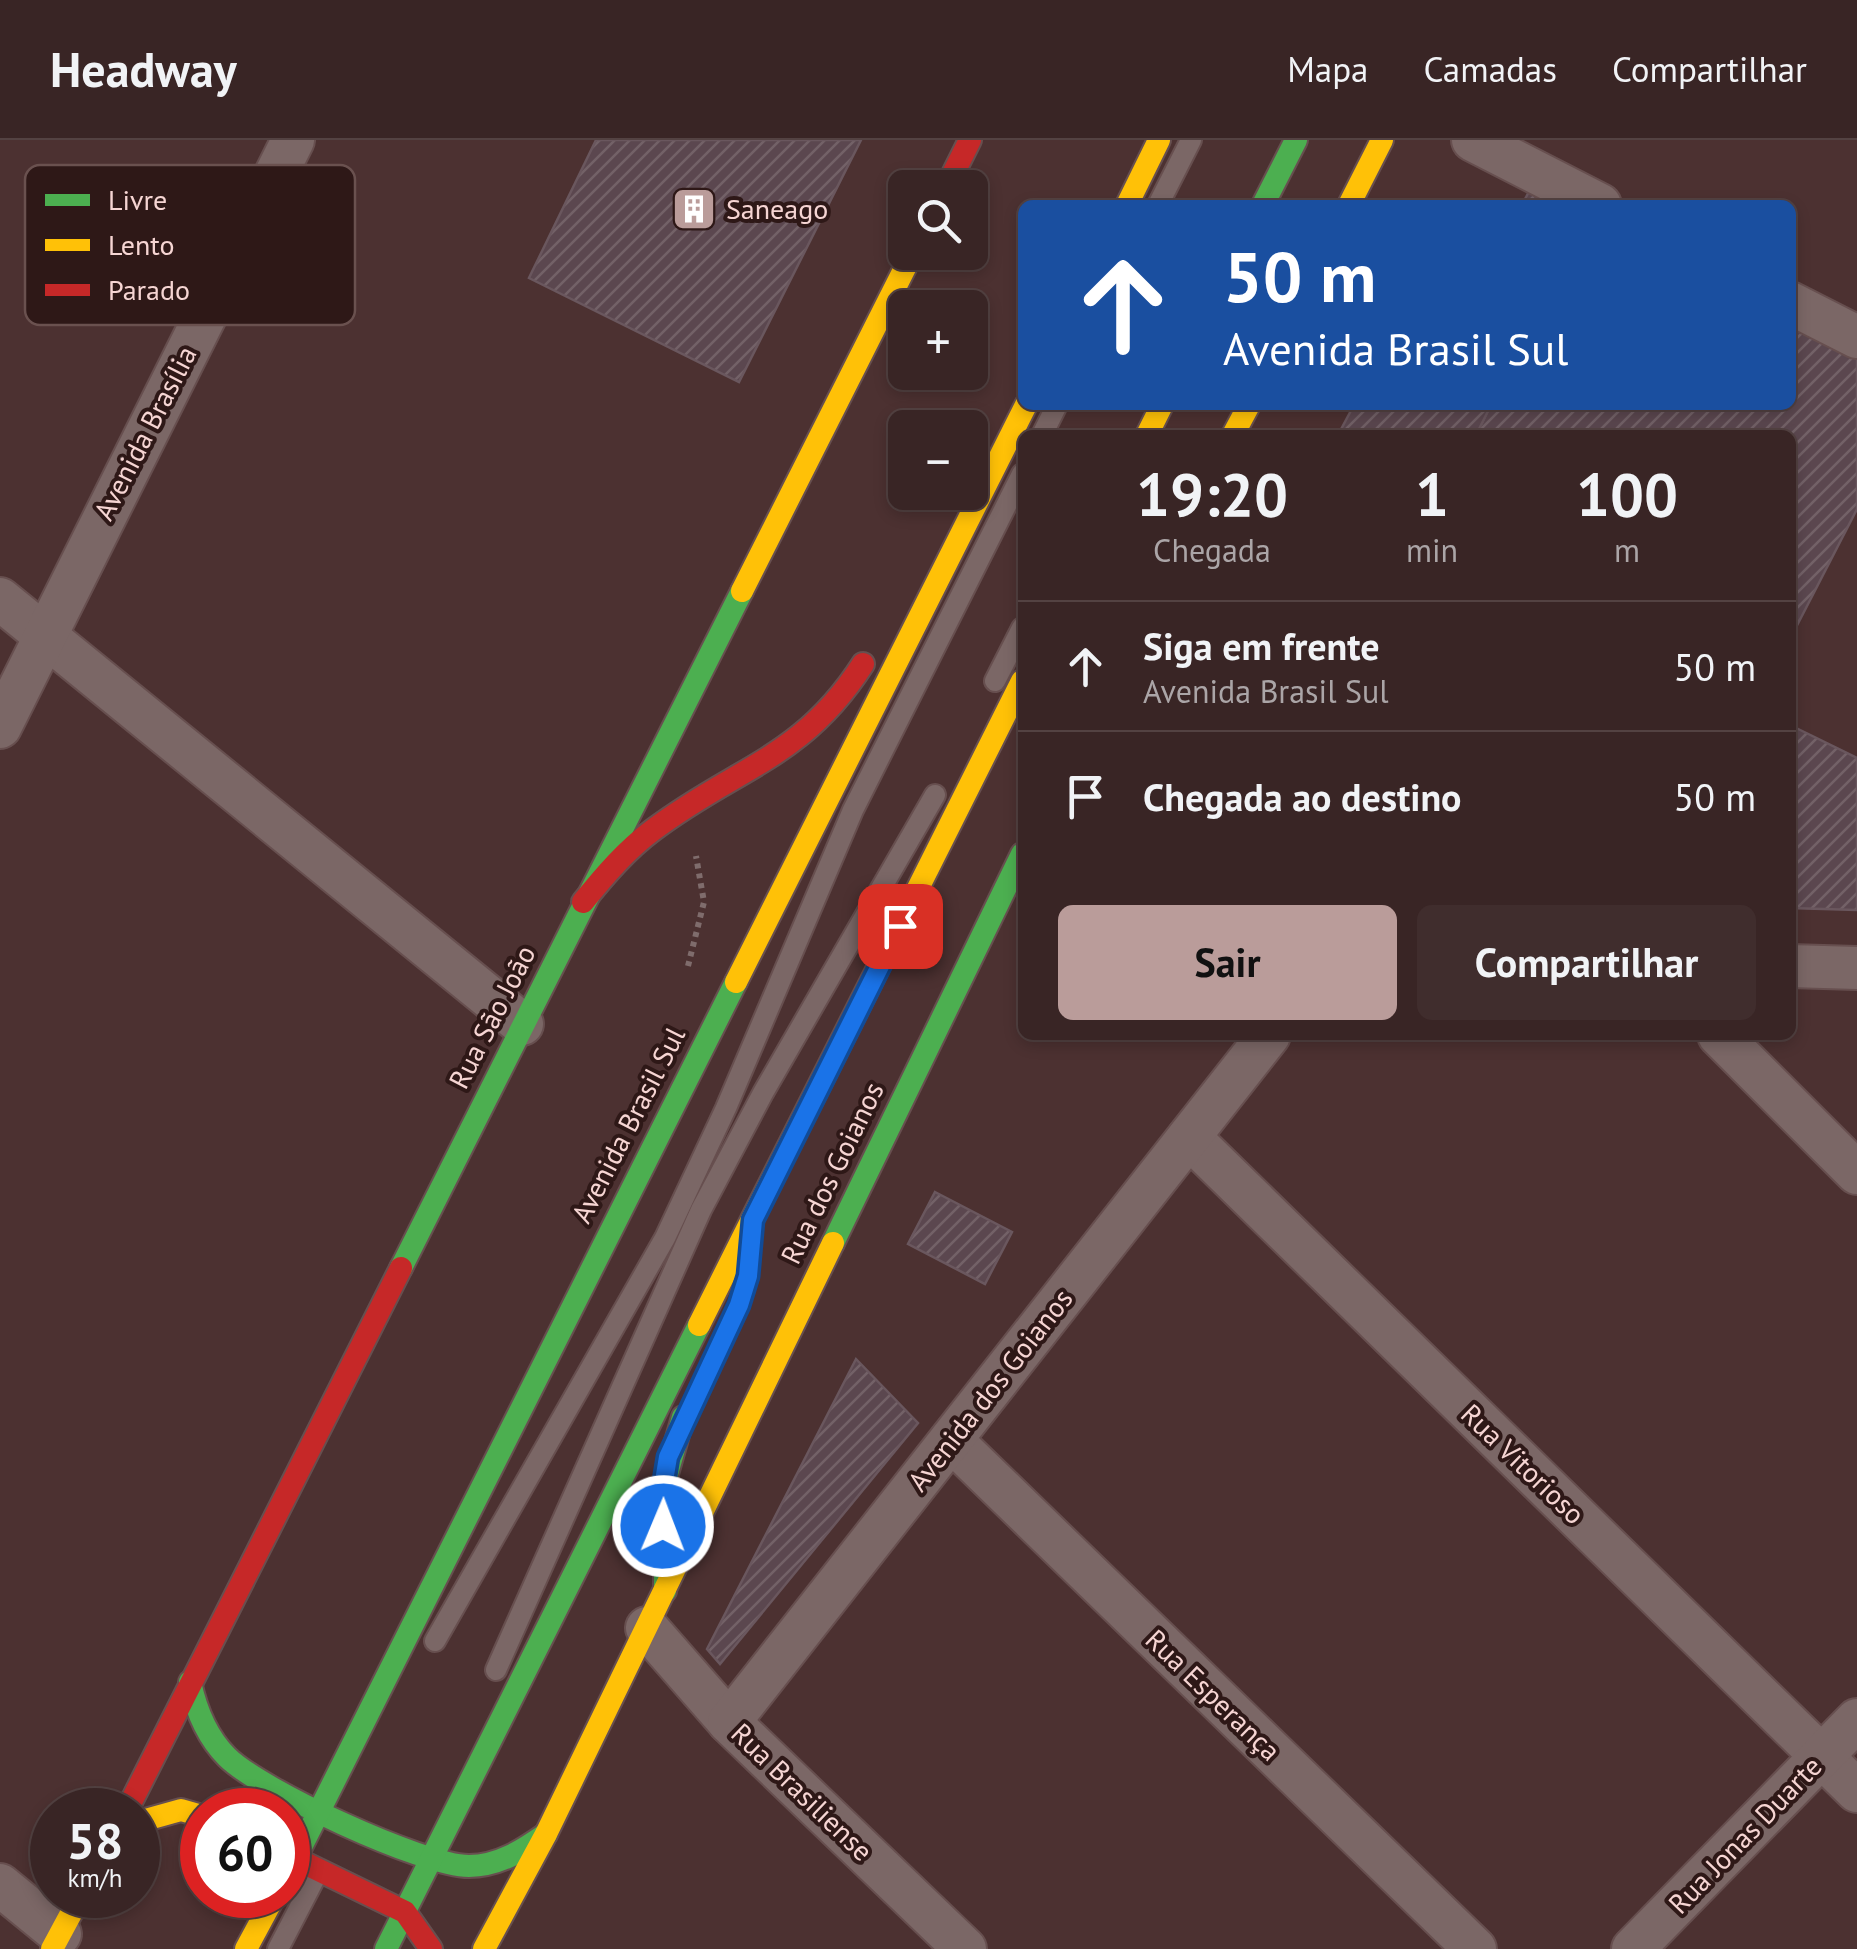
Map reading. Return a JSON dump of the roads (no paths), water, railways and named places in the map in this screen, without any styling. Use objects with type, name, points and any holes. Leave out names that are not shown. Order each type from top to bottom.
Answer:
[{"type":"main road","points":[[955,170],[970,140]]},
{"type":"main road","points":[[1130,200],[1160,140]]},
{"type":"main road","points":[[1266,200],[1296,140]]},
{"type":"main road","points":[[1352,200],[1382,140]]},
{"type":"main road","name":"Rua São João","points":[[138,1788],[904,270]]},
{"type":"main road","name":"Avenida Brasil Sul","points":[[310,1828],[519,1406],[1023,410]]},
{"type":"main road","points":[[898,607],[961,534]]},
{"type":"main road","points":[[583,902],[626,853],[666,820],[817,729],[844,698],[879,636]]},
{"type":"main road","points":[[386,1949],[1018,689]]},
{"type":"main road","name":"Rua dos Goianos","points":[[484,1949],[546,1834],[1018,862]]},
{"type":"main road","points":[[743,1291],[753,1220]]},
{"type":"main road","points":[[656,1609],[664,1475],[675,1435],[693,1398]]},
{"type":"main road","points":[[190,1682],[200,1722],[226,1758],[321,1810],[335,1838],[394,1875],[406,1912],[431,1949]]},
{"type":"main road","points":[[335,1838],[394,1875],[431,1864],[486,1866],[528,1848],[546,1834]]},
{"type":"main road","points":[[310,1851],[335,1838]]},
{"type":"main road","points":[[56,1942],[69,1918]]},
{"type":"main road","points":[[246,1949],[263,1918]]},
{"type":"street","name":"Avenida Brasília","points":[[279,165],[292,140]]},
{"type":"street","points":[[1473,140],[1590,200]]},
{"type":"street","points":[[1796,306],[1857,337]]},
{"type":"street","name":"Avenida Brasília","points":[[0,727],[199,325]]},
{"type":"street","points":[[0,600],[522,1024]]},
{"type":"street","points":[[1796,966],[1857,968]]},
{"type":"street","points":[[1724,1040],[1857,1173]]},
{"type":"street","name":"Avenida dos Goianos","points":[[729,1722],[1260,1047]]},
{"type":"street","name":"Rua Vitorioso","points":[[1189,1138],[1857,1791]]},
{"type":"street","name":"Rua Esperança","points":[[951,1440],[1475,1949]]},
{"type":"street","name":"Rua Brasiliense","points":[[656,1609],[729,1722],[965,1949]]},
{"type":"street","name":"Rua Jonas Duarte","points":[[1633,1949],[1857,1720]]},
{"type":"street","points":[[0,1885],[56,1942]]},
{"type":"lane","points":[[1161,200],[1191,140]]},
{"type":"lane","points":[[420,1668],[501,1519],[664,1238],[733,1093],[853,810],[1018,482]]},
{"type":"lane","points":[[987,697],[1018,636]]},
{"type":"lane","points":[[486,1690],[702,1210],[763,1093],[946,775]]},
{"type":"lane","points":[[369,1924],[420,1824]]},
{"type":"lane","points":[[278,1949],[335,1838]]},
{"type":"place","name":"Saneago","points":[[694,209]]}]
